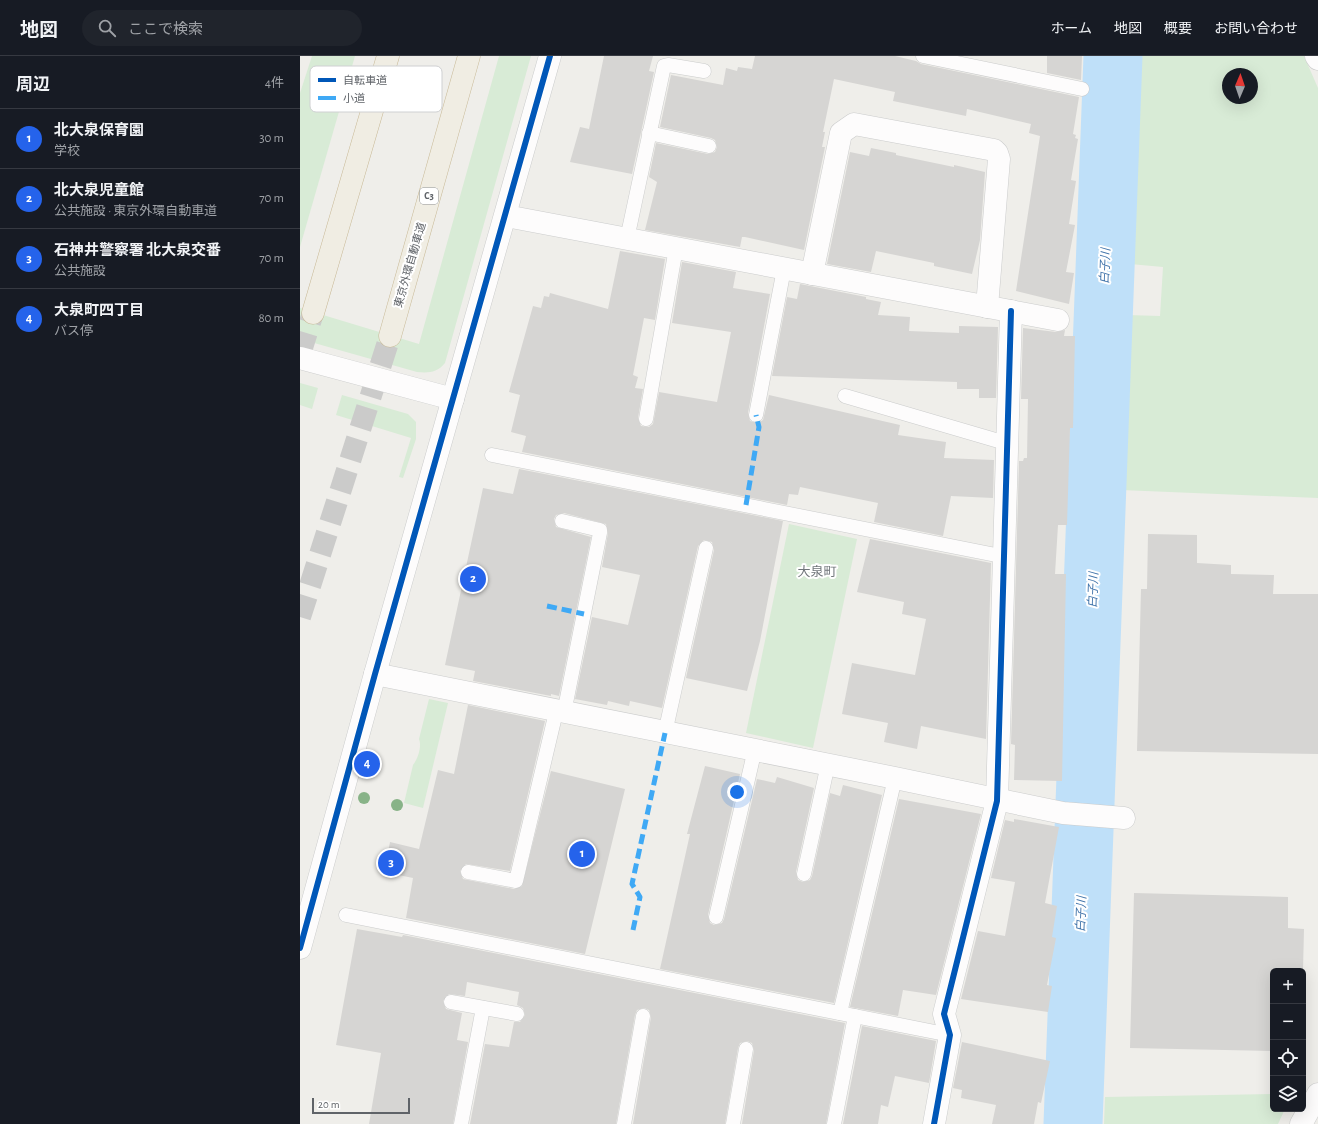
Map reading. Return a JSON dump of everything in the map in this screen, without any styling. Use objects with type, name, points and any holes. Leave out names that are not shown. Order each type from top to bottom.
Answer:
[{"type":"highway","points":[[385,66],[388,56]]},
{"type":"highway","name":"東京外環自動車道","points":[[390,336],[469,56]]},
{"type":"highway","points":[[313,313],[372,112]]},
{"type":"street","points":[[300,948],[375,674],[506,216],[550,56]]},
{"type":"street","points":[[812,274],[841,133],[854,124],[878,128],[994,150],[997,152],[999,159],[987,307]]},
{"type":"street","points":[[506,216],[1058,320]]},
{"type":"street","points":[[934,1124],[950,1035],[944,1014],[997,801],[1006,557],[1011,311]]},
{"type":"street","points":[[300,358],[453,399]]},
{"type":"street","points":[[375,674],[665,733],[828,764],[997,801],[1063,813],[1124,818]]},
{"type":"street","points":[[1301,1124],[1318,1094]]},
{"type":"lane","points":[[923,56],[1082,90]]},
{"type":"lane","points":[[627,239],[664,66],[668,65],[704,71]]},
{"type":"lane","points":[[649,133],[709,146]]},
{"type":"lane","points":[[646,419],[676,248]]},
{"type":"lane","points":[[756,415],[784,269]]},
{"type":"lane","points":[[845,396],[1009,444]]},
{"type":"lane","points":[[492,455],[1006,557]]},
{"type":"lane","points":[[468,872],[516,881],[560,712],[600,533],[600,530],[562,521]]},
{"type":"lane","points":[[665,733],[706,548]]},
{"type":"lane","points":[[716,917],[755,750]]},
{"type":"lane","points":[[804,874],[828,764]]},
{"type":"lane","points":[[840,1013],[894,778]]},
{"type":"lane","points":[[346,915],[950,1035]]},
{"type":"lane","points":[[451,1002],[517,1014]]},
{"type":"lane","points":[[462,1124],[483,1008]]},
{"type":"lane","points":[[624,1124],[643,1016]]},
{"type":"lane","points":[[834,1124],[855,1016]]},
{"type":"lane","points":[[733,1124],[746,1049]]},
{"type":"green space","points":[[312,56],[355,56],[352,66],[310,66],[310,112],[339,112],[300,247],[300,93]]},
{"type":"green space","points":[[499,56],[531,56],[445,363],[436,371],[417,372],[300,339],[300,308],[419,344]]},
{"type":"green space","points":[[1136,56],[1304,56],[1318,88],[1318,498],[1121,490],[1127,315],[1160,316],[1163,267],[1130,264]]},
{"type":"green space","points":[[300,383],[318,388],[312,409],[300,405]]},
{"type":"green space","points":[[342,395],[408,414],[416,422],[416,439],[403,478],[399,477],[411,438],[336,415]]},
{"type":"green space","points":[[789,524],[857,539],[813,748],[746,733]]},
{"type":"green space","points":[[429,699],[448,703],[423,808],[404,803],[413,765],[419,752],[419,739]]},
{"type":"green space","points":[[1270,1094],[1270,1112],[1284,1112],[1278,1124],[1104,1124],[1105,1097]]},
{"type":"building","points":[[604,56],[653,56],[649,71],[654,72],[632,174],[570,162],[580,127],[589,129]]},
{"type":"building","points":[[755,56],[895,56],[916,61],[921,64],[1079,97],[1073,134],[1076,135],[1075,138],[1078,139],[1071,180],[1076,181],[1069,224],[1075,225],[1066,272],[1074,273],[1069,304],[1016,291],[1040,136],[1029,133],[1031,124],[967,109],[966,116],[893,101],[895,92],[834,79],[823,132],[825,132],[822,147],[825,147],[804,250],[745,237],[742,237],[740,247],[645,230],[657,182],[649,177],[656,143],[708,154],[715,152],[717,147],[715,140],[711,138],[660,127],[671,75],[723,85],[726,68],[737,71],[738,67],[752,69]]},
{"type":"building","points":[[1047,56],[1082,56],[1081,80],[1047,73]]},
{"type":"building","points":[[871,148],[896,153],[896,155],[985,172],[980,240],[972,274],[934,266],[934,263],[876,251],[871,272],[827,264],[850,152],[869,156]]},
{"type":"building","points":[[620,251],[665,259],[655,320],[644,318],[633,375],[638,377],[635,388],[643,389],[638,418],[641,426],[649,427],[653,424],[659,392],[717,402],[731,332],[672,323],[682,262],[736,272],[733,288],[770,294],[748,413],[750,421],[758,423],[763,420],[769,395],[900,425],[898,435],[946,442],[944,458],[994,460],[993,498],[951,496],[943,536],[874,522],[878,503],[800,487],[798,495],[789,494],[787,505],[522,452],[526,436],[511,432],[520,395],[509,392],[533,306],[541,308],[544,296],[549,297],[550,293],[608,309]]},
{"type":"building","points":[[800,284],[866,297],[866,299],[881,302],[878,315],[910,317],[909,331],[959,333],[959,326],[998,327],[996,398],[979,398],[979,389],[957,389],[957,382],[772,376],[787,297],[797,299]]},
{"type":"building","points":[[1023,328],[1056,332],[1065,330],[1064,336],[1075,336],[1073,428],[1070,428],[1067,525],[1058,525],[1055,574],[1066,574],[1062,781],[1014,780],[1015,745],[1011,744],[1019,461],[1023,461],[1024,458],[1027,458],[1028,399],[1021,399]]},
{"type":"building","points":[[519,469],[783,521],[760,641],[747,691],[686,678],[714,550],[712,542],[704,540],[698,546],[662,708],[630,701],[629,706],[608,701],[607,705],[575,699],[592,617],[628,625],[640,575],[602,567],[608,533],[606,524],[564,513],[556,515],[554,519],[556,527],[591,537],[559,696],[551,694],[551,696],[473,681],[475,671],[445,665],[483,488],[513,494]]},
{"type":"building","points":[[1148,534],[1197,535],[1197,563],[1231,565],[1231,574],[1274,575],[1273,594],[1318,594],[1318,754],[1137,751],[1141,589],[1147,589]]},
{"type":"building","points":[[870,539],[991,563],[986,739],[921,726],[917,749],[884,742],[888,723],[842,714],[852,663],[915,675],[926,619],[902,614],[904,602],[857,592]]},
{"type":"building","points":[[468,705],[545,721],[510,871],[466,864],[460,871],[463,879],[514,889],[522,886],[551,771],[625,789],[585,954],[406,918],[413,878],[384,872],[390,842],[419,849],[438,770],[454,774]]},
{"type":"building","points":[[705,766],[740,774],[708,915],[710,923],[714,925],[722,923],[724,919],[757,779],[775,783],[777,777],[814,788],[796,872],[798,880],[803,882],[810,880],[812,876],[830,793],[840,796],[843,785],[882,795],[834,1003],[660,969],[690,834],[687,834]]},
{"type":"building","points":[[899,799],[981,814],[936,995],[903,990],[898,1016],[850,1007]]},
{"type":"building","points":[[1014,819],[1059,827],[1045,903],[1057,906],[1052,937],[1056,938],[1047,985],[1052,986],[1048,1012],[961,999],[978,931],[1005,936],[1015,882],[991,878],[1005,820],[1014,822]]},
{"type":"building","points":[[1134,893],[1288,897],[1288,928],[1304,929],[1303,968],[1270,968],[1270,1051],[1130,1048]]},
{"type":"building","points":[[357,929],[402,937],[403,935],[845,1023],[826,1124],[742,1124],[754,1050],[752,1043],[747,1041],[740,1043],[738,1048],[725,1124],[633,1124],[651,1017],[649,1010],[644,1008],[637,1010],[635,1015],[616,1124],[470,1124],[485,1044],[509,1047],[514,1022],[520,1022],[525,1015],[523,1008],[517,1005],[519,992],[467,982],[465,996],[449,994],[443,1001],[446,1009],[462,1013],[457,1040],[468,1042],[453,1124],[369,1124],[381,1053],[336,1045]]},
{"type":"building","points":[[862,1026],[936,1041],[929,1083],[895,1076],[888,1107],[881,1105],[878,1124],[843,1124]]},
{"type":"building","points":[[962,1042],[1050,1061],[1041,1103],[1038,1102],[1034,1124],[992,1124],[996,1105],[961,1098],[962,1090],[953,1088]]},
{"type":"waterway","name":"白子川","points":[[1073,1124],[1113,56]]},
{"type":"tunnel","points":[[300,354],[313,313]]},
{"type":"tunnel","points":[[300,617],[390,336]]},
{"type":"marked path","points":[[746,505],[759,427],[756,415]]},
{"type":"marked path","points":[[547,606],[584,614]]},
{"type":"marked path","points":[[633,930],[640,897],[632,884],[665,733]]},
{"type":"cycle path","points":[[300,948],[375,674],[550,56]]},
{"type":"cycle path","points":[[934,1124],[950,1035],[944,1014],[997,801],[1011,311]]},
{"type":"place","name":"北大泉児童館","points":[[473,579]]},
{"type":"place","name":"大泉町四丁目","points":[[367,764]]},
{"type":"place","name":"北大泉保育園","points":[[582,854]]},
{"type":"place","name":"石神井警察署 北大泉交番","points":[[391,863]]},
{"type":"district","name":"大泉町","points":[[817,572]]}]
